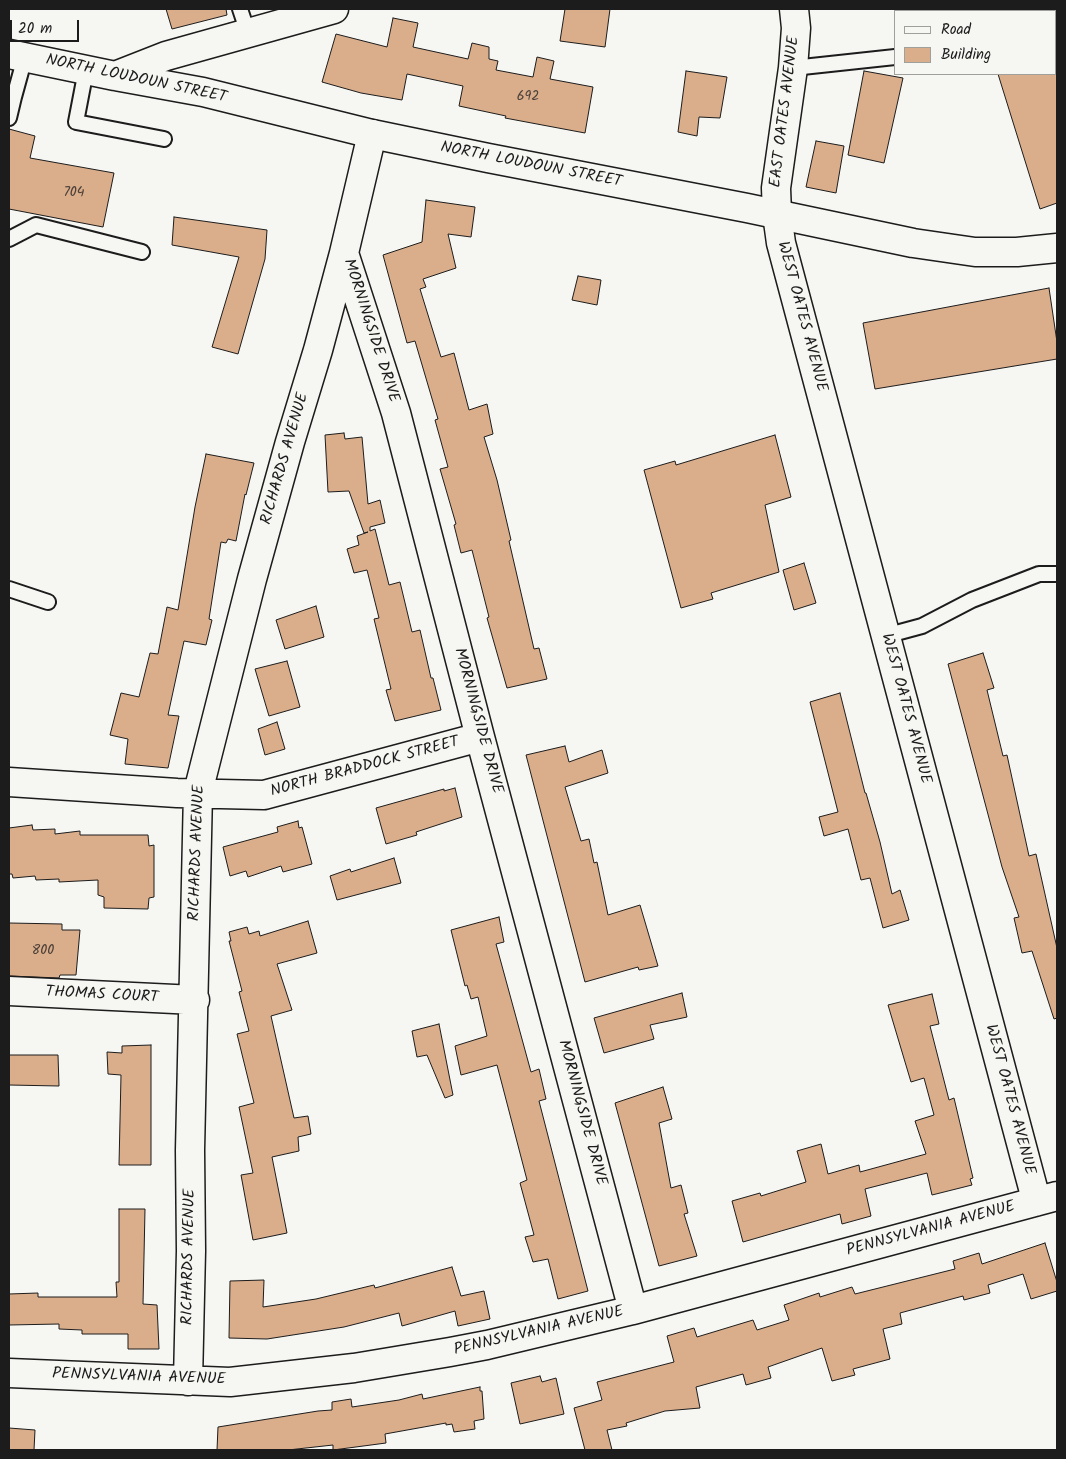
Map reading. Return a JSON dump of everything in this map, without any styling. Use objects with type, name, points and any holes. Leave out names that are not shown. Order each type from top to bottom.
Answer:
[{"type":"street","points":[[115,76],[177,53],[244,21],[334,9]]},
{"type":"street","name":"EAST OATES AVENUE","points":[[777,214],[776,188],[793,68],[796,28],[794,9]]},
{"type":"street","points":[[172,86],[177,53]]},
{"type":"street","name":"NORTH LOUDOUN STREET","points":[[17,55],[172,86],[372,134],[777,214],[913,243],[975,252],[1017,252],[1057,248]]},
{"type":"street","name":"MORNINGSIDE DRIVE","points":[[372,134],[344,253],[396,413],[480,737],[633,1310]]},
{"type":"street","name":"WEST OATES AVENUE","points":[[777,214],[781,243],[1028,1170],[1046,1199]]},
{"type":"street","name":"RICHARDS AVENUE","points":[[188,1381],[191,1251],[190,1150],[195,1000],[198,792],[252,578],[344,253]]},
{"type":"street","name":"NORTH BRADDOCK STREET","points":[[9,782],[168,792],[264,795],[480,737]]},
{"type":"street","name":"THOMAS COURT","points":[[9,991],[195,1000]]},
{"type":"street","name":"PENNSYLVANIA AVENUE","points":[[9,1373],[230,1382],[354,1368],[487,1345],[633,1310],[1046,1199]]},
{"type":"lane","points":[[9,118],[17,55]]},
{"type":"lane","points":[[793,68],[894,58]]},
{"type":"lane","points":[[86,70],[76,122],[164,138]]},
{"type":"lane","points":[[9,239],[36,225],[142,252]]},
{"type":"lane","points":[[885,636],[922,626],[972,600],[1039,574],[1057,574]]},
{"type":"lane","points":[[9,589],[48,602]]},
{"type":"building","points":[[166,9],[226,9],[227,15],[172,29]]},
{"type":"building","points":[[565,9],[610,9],[605,47],[560,41]]},
{"type":"building","points":[[393,18],[418,23],[413,47],[468,59],[472,43],[489,47],[489,59],[498,61],[496,70],[533,77],[537,57],[554,61],[550,79],[593,87],[585,133],[505,118],[506,116],[459,106],[463,86],[407,74],[402,100],[361,93],[322,82],[336,34],[387,47]]},
{"type":"building","points":[[686,71],[727,77],[720,118],[699,117],[697,136],[678,132]]},
{"type":"building","points":[[864,71],[903,78],[884,163],[848,155]]},
{"type":"building","points":[[1057,74],[1057,203],[1040,209],[998,75]]},
{"type":"building","points":[[9,129],[35,136],[30,158],[114,173],[103,227],[9,209]]},
{"type":"building","points":[[816,141],[844,146],[836,193],[806,187]]},
{"type":"building","points":[[426,200],[475,207],[471,237],[448,234],[456,268],[423,279],[426,287],[420,289],[441,357],[454,353],[469,410],[487,404],[493,434],[484,437],[497,480],[534,649],[539,648],[547,679],[507,688],[487,618],[489,617],[472,550],[461,553],[454,525],[456,524],[440,469],[448,467],[435,420],[438,419],[415,341],[407,343],[383,255],[422,242]]},
{"type":"building","points":[[174,217],[267,230],[265,259],[238,354],[212,347],[239,257],[172,245]]},
{"type":"building","points":[[578,276],[601,280],[597,305],[572,300]]},
{"type":"building","points":[[1049,288],[1057,342],[1057,359],[875,389],[863,323]]},
{"type":"building","points":[[344,433],[345,439],[362,437],[368,504],[380,500],[385,523],[370,527],[370,531],[375,529],[389,585],[400,582],[412,632],[420,630],[431,678],[433,678],[441,710],[395,721],[386,690],[391,689],[374,619],[379,618],[367,570],[354,573],[347,549],[359,545],[357,536],[368,532],[364,533],[349,491],[328,492],[325,435]]},
{"type":"building","points":[[775,435],[791,497],[765,505],[779,572],[711,593],[713,599],[681,608],[644,470],[675,461],[676,465]]},
{"type":"building","points":[[206,454],[254,463],[245,494],[236,541],[228,539],[226,543],[221,542],[209,619],[212,620],[206,645],[184,641],[168,715],[179,716],[168,768],[125,764],[128,739],[110,735],[121,693],[139,697],[150,653],[158,654],[167,607],[178,610]]},
{"type":"building","points":[[804,563],[816,603],[794,610],[783,570]]},
{"type":"building","points":[[316,606],[324,637],[285,649],[276,620]]},
{"type":"building","points":[[983,653],[994,688],[987,690],[1003,756],[1007,755],[1029,856],[1036,854],[1057,948],[1057,1018],[1054,1019],[1032,951],[1022,953],[1014,918],[1019,917],[1002,867],[948,664]]},
{"type":"building","points":[[287,661],[300,707],[269,716],[255,669]]},
{"type":"building","points":[[840,693],[892,894],[900,890],[909,920],[883,928],[870,878],[861,880],[848,829],[824,836],[819,817],[838,812],[810,702]]},
{"type":"building","points":[[277,722],[285,749],[265,755],[258,729]]},
{"type":"building","points":[[565,746],[569,762],[602,750],[608,773],[565,787],[581,841],[589,839],[594,863],[597,862],[608,915],[640,905],[658,966],[639,970],[638,967],[585,982],[526,755]]},
{"type":"building","points":[[455,788],[462,817],[416,832],[417,835],[386,844],[376,808],[444,789],[444,791]]},
{"type":"building","points":[[298,821],[299,828],[302,827],[312,864],[283,872],[281,866],[248,877],[246,871],[230,876],[223,847],[278,832],[277,827]]},
{"type":"building","points":[[32,825],[33,830],[55,829],[55,834],[80,831],[80,835],[148,835],[149,846],[154,845],[154,897],[149,898],[148,909],[104,908],[104,897],[98,895],[98,880],[59,882],[59,879],[36,880],[35,876],[13,878],[12,874],[9,874],[9,828]]},
{"type":"building","points":[[394,858],[401,883],[337,900],[330,876],[350,869],[351,872]]},
{"type":"building","points":[[499,917],[504,942],[496,944],[531,1072],[539,1069],[546,1099],[539,1101],[588,1291],[558,1299],[548,1259],[533,1262],[525,1237],[534,1235],[520,1183],[527,1180],[497,1065],[461,1075],[455,1046],[487,1036],[478,997],[471,999],[467,985],[465,986],[451,930]]},
{"type":"building","points":[[308,921],[317,953],[277,964],[292,1010],[271,1016],[294,1118],[308,1116],[311,1134],[298,1137],[299,1151],[272,1157],[287,1233],[253,1240],[241,1175],[253,1173],[239,1107],[254,1103],[237,1034],[249,1031],[239,992],[242,991],[229,941],[231,941],[229,932],[247,927],[249,934],[259,931],[260,936]]},
{"type":"building","points":[[9,923],[62,924],[62,930],[80,930],[76,975],[60,975],[59,978],[9,976]]},
{"type":"building","points":[[682,993],[687,1017],[650,1025],[654,1039],[604,1053],[594,1018]]},
{"type":"building","points":[[932,994],[939,1024],[930,1026],[949,1100],[954,1098],[973,1178],[970,1179],[972,1185],[932,1195],[927,1173],[865,1189],[871,1216],[842,1224],[840,1214],[743,1242],[732,1201],[760,1193],[761,1196],[806,1182],[797,1151],[821,1144],[828,1174],[859,1165],[860,1172],[926,1154],[915,1121],[934,1115],[924,1078],[911,1082],[888,1005]]},
{"type":"building","points":[[439,1024],[453,1095],[445,1098],[427,1055],[417,1057],[412,1031]]},
{"type":"building","points":[[151,1045],[151,1165],[119,1165],[121,1075],[108,1074],[107,1052],[122,1053],[122,1046]]},
{"type":"building","points":[[9,1055],[58,1055],[59,1086],[9,1085]]},
{"type":"building","points":[[663,1087],[672,1119],[659,1123],[671,1188],[681,1185],[688,1213],[684,1214],[697,1256],[659,1266],[615,1103]]},
{"type":"building","points":[[119,1209],[145,1209],[143,1304],[157,1305],[159,1349],[128,1349],[128,1334],[82,1334],[82,1330],[59,1329],[59,1324],[9,1325],[9,1294],[38,1293],[38,1297],[117,1297],[116,1282],[119,1282]]},
{"type":"building","points":[[1045,1243],[1057,1282],[1057,1291],[1031,1299],[1023,1274],[988,1285],[990,1293],[964,1300],[963,1296],[900,1313],[902,1324],[883,1329],[890,1359],[853,1369],[855,1375],[832,1381],[822,1348],[768,1367],[771,1378],[746,1385],[743,1374],[696,1387],[700,1408],[665,1411],[626,1423],[627,1426],[607,1430],[612,1450],[585,1450],[574,1408],[602,1400],[597,1382],[674,1362],[667,1336],[694,1328],[697,1337],[753,1320],[757,1330],[789,1320],[784,1305],[819,1293],[820,1297],[852,1287],[855,1294],[955,1269],[953,1261],[979,1253],[982,1264]]},
{"type":"building","points":[[452,1267],[461,1296],[484,1291],[490,1319],[458,1326],[455,1311],[402,1326],[399,1313],[344,1327],[267,1339],[229,1338],[230,1281],[264,1280],[263,1307],[316,1299],[374,1285],[375,1288]]},
{"type":"building","points":[[540,1376],[542,1382],[556,1378],[564,1414],[520,1424],[511,1383]]},
{"type":"building","points":[[480,1387],[484,1419],[474,1421],[475,1429],[454,1432],[452,1424],[446,1425],[446,1423],[385,1434],[386,1443],[333,1450],[333,1445],[288,1450],[217,1450],[218,1427],[332,1410],[332,1402],[351,1399],[352,1407],[399,1400],[422,1394],[423,1399]]},
{"type":"building","points":[[9,1428],[35,1430],[34,1450],[9,1450]]}]
